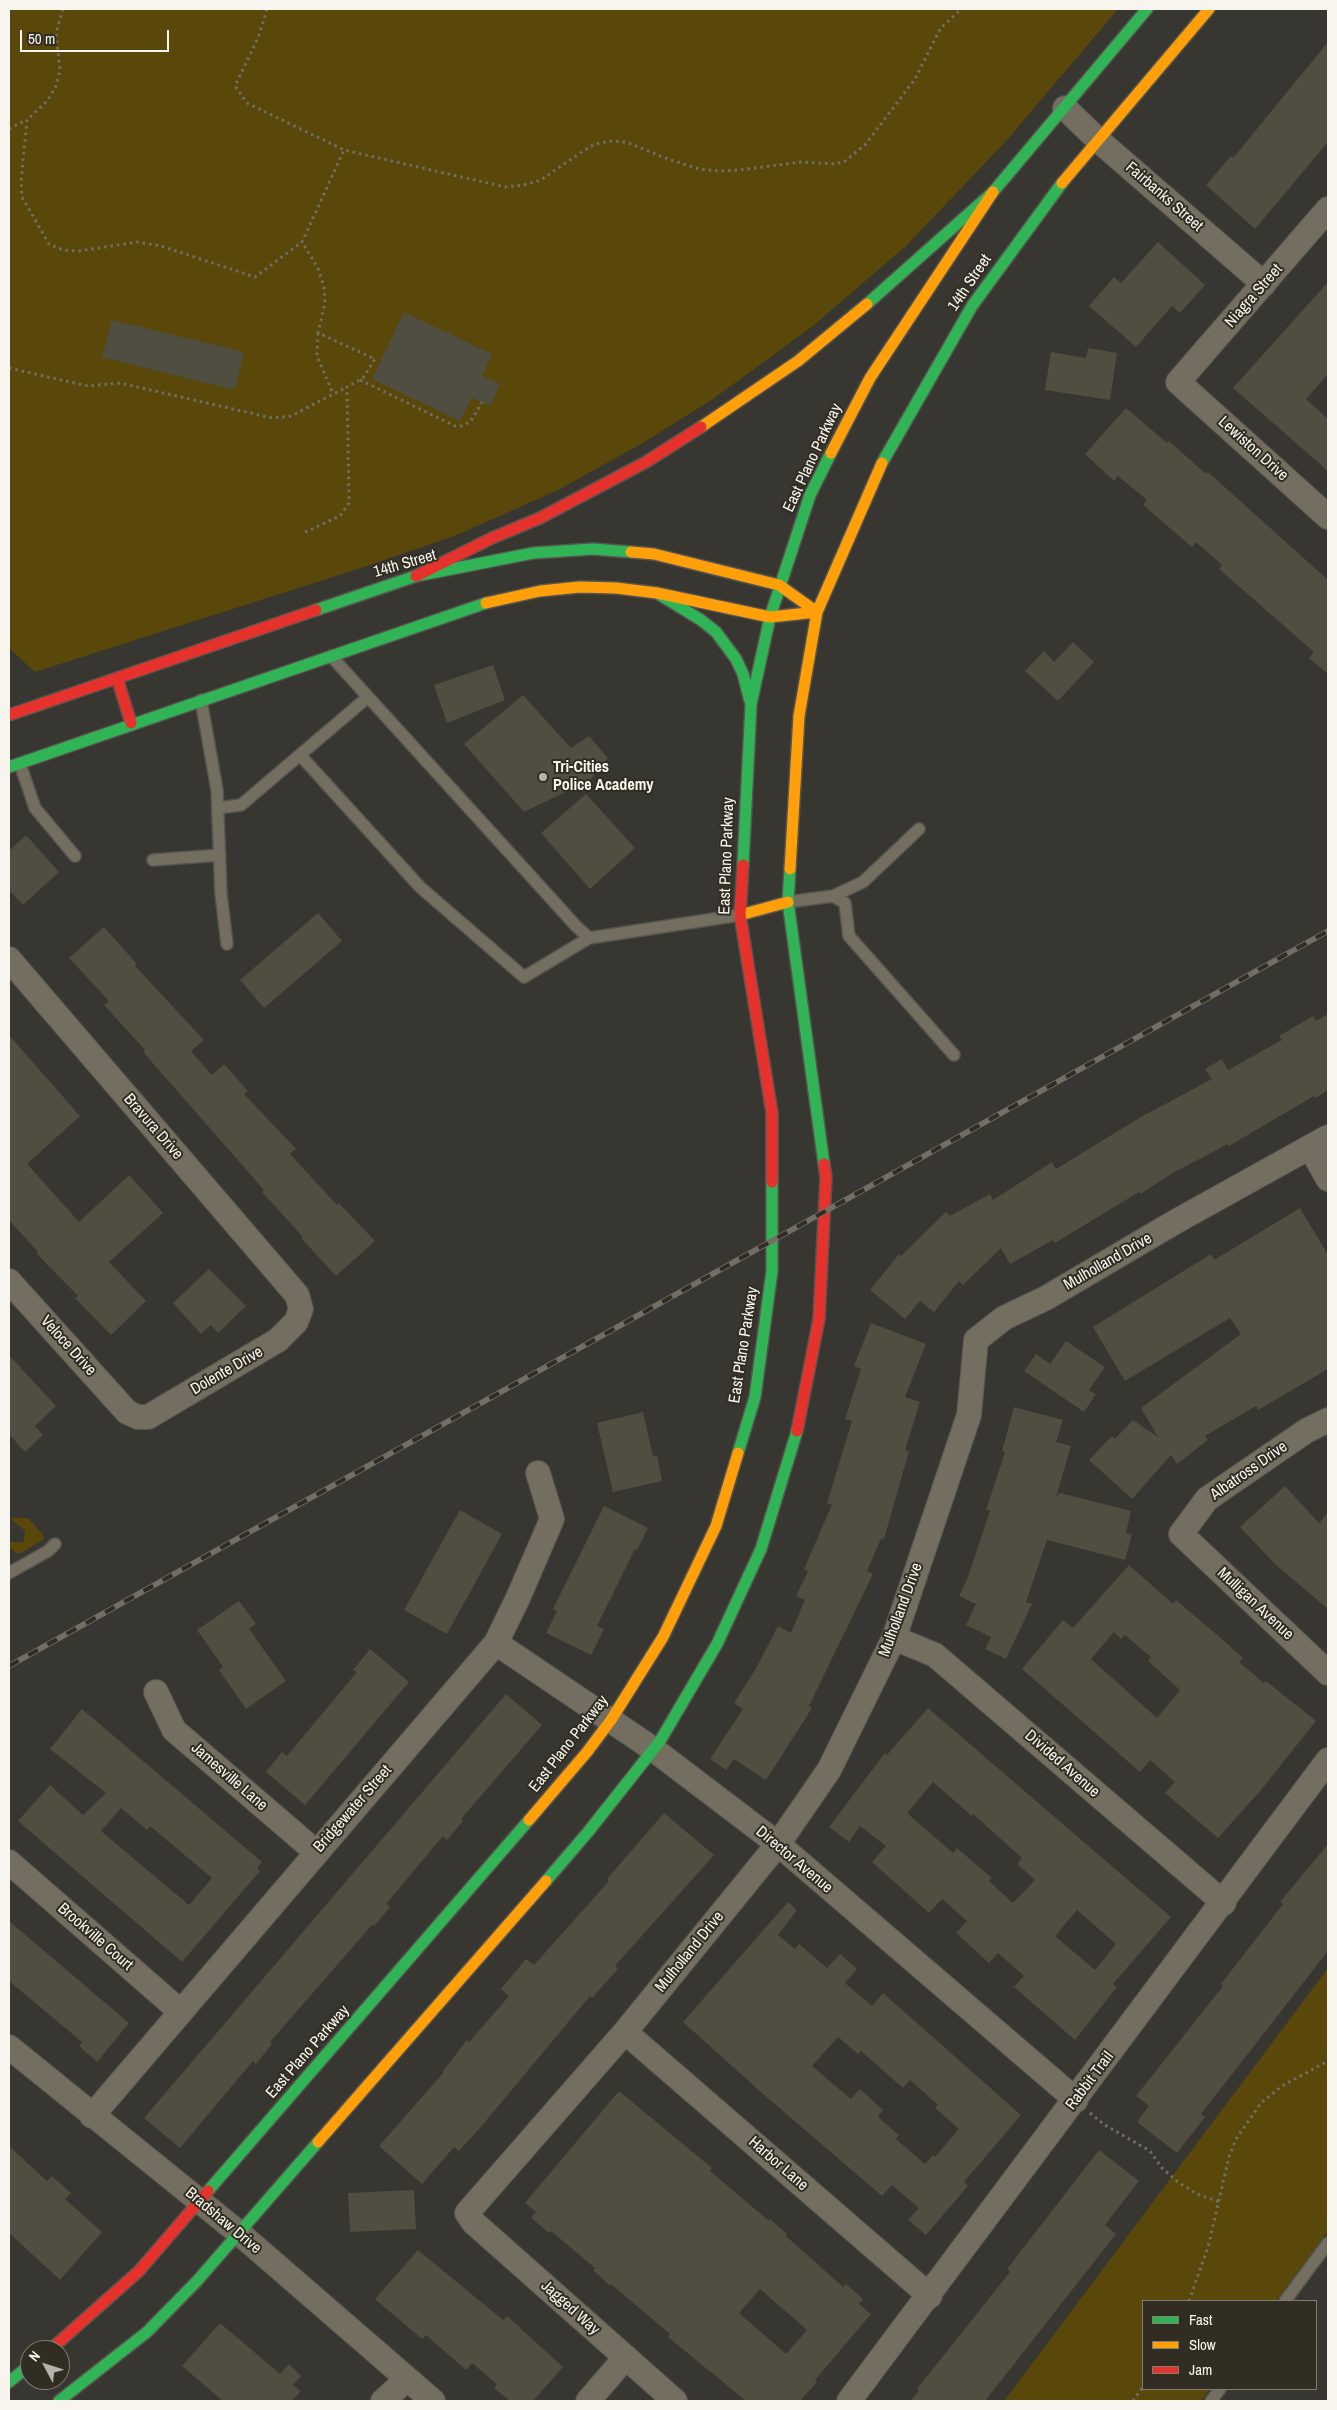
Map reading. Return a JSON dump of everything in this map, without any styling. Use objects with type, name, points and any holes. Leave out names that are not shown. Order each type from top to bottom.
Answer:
[{"type":"main road","points":[[416,576],[596,490],[646,462],[749,396],[798,361],[881,293],[993,192],[1147,9]]},
{"type":"main road","name":"14th Street","points":[[9,714],[416,576],[533,553],[592,549],[654,554],[694,562],[779,585],[817,612],[881,465],[972,306],[1055,191],[1208,9]]},
{"type":"main road","name":"East Plano Parkway","points":[[61,2340],[139,2270],[201,2202],[581,1760],[611,1720],[663,1637],[716,1526],[755,1397],[772,1271],[772,1113],[740,915],[751,704],[779,585],[810,495],[865,386],[993,192]]},
{"type":"main road","points":[[9,767],[502,598],[540,591],[580,587],[657,593],[770,617],[817,612],[798,716],[788,902],[826,1177],[820,1319],[801,1418],[761,1549],[717,1644],[660,1741],[581,1840],[197,2281],[147,2332],[59,2401]]},
{"type":"main road","points":[[657,593],[701,620],[716,632],[736,659],[743,674],[751,704]]},
{"type":"main road","points":[[117,678],[131,724]]},
{"type":"main road","points":[[740,915],[788,902]]},
{"type":"main road","points":[[9,2382],[20,2373]]},
{"type":"street","name":"Fairbanks Street","points":[[1065,108],[1098,140],[1264,284]]},
{"type":"street","name":"Niagra Street","points":[[1178,382],[1328,209]]},
{"type":"street","name":"Lewiston Drive","points":[[1178,382],[1328,517]]},
{"type":"street","name":"Bravura Drive","points":[[9,959],[297,1295]]},
{"type":"street","points":[[1319,1142],[1328,1179]]},
{"type":"street","name":"Mulholland Drive","points":[[467,2213],[625,2032],[778,1844],[829,1770],[894,1638],[969,1414],[976,1340],[1004,1318],[1046,1298],[1175,1222],[1319,1142]]},
{"type":"street","name":"Veloce Drive","points":[[9,1281],[128,1412]]},
{"type":"street","name":"Dolente Drive","points":[[128,1412],[138,1417],[148,1417],[278,1340],[296,1322],[301,1310],[297,1295]]},
{"type":"street","name":"Albatross Drive","points":[[1181,1534],[1207,1499],[1306,1431],[1328,1420]]},
{"type":"street","name":"Bridgewater Street","points":[[92,2116],[496,1643],[518,1598],[552,1519],[538,1473]]},
{"type":"street","name":"Mulligan Avenue","points":[[1181,1534],[1328,1673]]},
{"type":"street","name":"Divided Avenue","points":[[894,1638],[935,1655],[1224,1903]]},
{"type":"street","name":"Director Avenue","points":[[496,1643],[653,1749],[778,1844],[1076,2100]]},
{"type":"street","name":"Jamesville Lane","points":[[156,1692],[174,1730],[316,1852]]},
{"type":"street","name":"Rabbit Trail","points":[[849,2401],[930,2296],[1224,1903],[1328,1760]]},
{"type":"street","name":"Brookville Court","points":[[9,1862],[181,2012]]},
{"type":"street","name":"Harbor Lane","points":[[625,2032],[930,2296]]},
{"type":"street","name":"Bradshaw Drive","points":[[9,2046],[92,2116],[239,2233],[433,2401]]},
{"type":"street","name":"Jagged Way","points":[[467,2213],[474,2223],[675,2401]]},
{"type":"street","points":[[588,2401],[626,2358]]},
{"type":"street","points":[[383,2401],[407,2378]]},
{"type":"lane","points":[[331,656],[569,919],[589,938]]},
{"type":"lane","points":[[218,808],[241,805],[368,697]]},
{"type":"lane","points":[[200,700],[217,790],[227,944]]},
{"type":"lane","points":[[300,755],[420,887],[524,977],[589,938],[740,915]]},
{"type":"lane","points":[[20,764],[35,808],[75,856]]},
{"type":"lane","points":[[788,902],[833,896],[863,882],[919,828]]},
{"type":"lane","points":[[153,860],[220,855]]},
{"type":"lane","points":[[833,896],[845,903],[849,936],[954,1055]]},
{"type":"lane","points":[[9,1573],[48,1551],[54,1544]]},
{"type":"lane","points":[[1286,2300],[1328,2243]]},
{"type":"lane","points":[[1211,2401],[1219,2390]]},
{"type":"path","points":[[9,129],[27,120],[48,100],[56,86],[60,70],[56,33],[63,9]]},
{"type":"path","points":[[267,9],[258,38],[235,86],[238,94],[247,104],[344,150],[505,187],[524,185],[541,180],[595,144],[610,141],[626,142],[668,159],[699,168],[720,171],[801,162],[836,164],[855,155],[865,145],[915,79],[940,29],[961,9]]},
{"type":"path","points":[[27,120],[22,197],[49,244],[63,250],[79,251],[136,242],[161,246],[255,277],[302,242],[344,150]]},
{"type":"path","points":[[302,242],[318,268],[324,287],[326,303],[318,333],[317,356],[333,394]]},
{"type":"path","points":[[9,368],[88,386],[120,383],[272,418],[291,416],[360,380],[368,371],[374,359],[318,333]]},
{"type":"path","points":[[360,380],[455,426],[462,426],[471,420],[482,402]]},
{"type":"path","points":[[305,532],[340,516],[349,503],[347,387]]},
{"type":"path","points":[[1189,2300],[1208,2247],[1229,2158],[1247,2120],[1261,2103],[1282,2086],[1328,2061]]},
{"type":"path","points":[[1076,2100],[1105,2125],[1150,2152],[1162,2168],[1178,2182],[1197,2194],[1219,2202]]},
{"type":"path","points":[[1134,2401],[1142,2389]]},
{"type":"shaded area","points":[[9,9],[1118,9],[1007,140],[905,247],[813,326],[713,399],[643,443],[558,490],[457,535],[361,568],[35,672],[9,648]]},
{"type":"shaded area","points":[[10,1518],[28,1518],[43,1535],[44,1539],[21,1553],[16,1553],[9,1546],[9,1542],[24,1542],[25,1531]]},
{"type":"shaded area","points":[[1328,1968],[1328,2231],[1277,2300],[1142,2300],[1142,2390],[1209,2390],[1201,2401],[1004,2401]]},
{"type":"building","points":[[1328,42],[1328,142],[1255,229],[1206,185],[1231,156],[1233,158]]},
{"type":"building","points":[[1158,242],[1205,285],[1180,313],[1172,306],[1136,347],[1089,306],[1114,277],[1121,283]]},
{"type":"building","points":[[1328,282],[1328,374],[1306,399],[1328,419],[1328,471],[1233,388]]},
{"type":"building","points":[[404,312],[492,354],[482,376],[500,384],[491,406],[472,398],[460,421],[372,379]]},
{"type":"building","points":[[112,320],[244,352],[235,390],[102,357]]},
{"type":"building","points":[[1088,348],[1117,353],[1110,400],[1045,390],[1051,352],[1086,358]]},
{"type":"building","points":[[1126,408],[1167,443],[1169,441],[1206,474],[1208,472],[1328,580],[1328,674],[1309,658],[1314,652],[1219,569],[1222,565],[1196,542],[1192,547],[1143,505],[1147,500],[1118,476],[1114,481],[1085,454]]},
{"type":"building","points":[[1073,642],[1094,662],[1058,701],[1025,671],[1044,651],[1054,662]]},
{"type":"building","points":[[493,665],[505,700],[447,723],[434,685]]},
{"type":"building","points":[[523,695],[571,748],[589,736],[608,758],[590,780],[524,812],[464,744]]},
{"type":"building","points":[[586,794],[635,848],[590,889],[541,833]]},
{"type":"building","points":[[26,835],[59,872],[23,905],[9,890],[9,851]]},
{"type":"building","points":[[318,913],[342,941],[264,1008],[240,980]]},
{"type":"building","points":[[104,927],[137,964],[135,966],[204,1040],[191,1051],[212,1075],[224,1064],[248,1091],[244,1094],[296,1149],[290,1154],[337,1205],[339,1203],[375,1241],[336,1276],[301,1238],[303,1237],[262,1192],[264,1190],[143,1052],[145,1050],[104,1005],[109,1001],[69,958]]},
{"type":"building","points":[[1328,1014],[1328,1090],[1315,1098],[1314,1096],[1229,1146],[1228,1144],[1173,1173],[1055,1243],[1053,1240],[1010,1264],[1001,1248],[963,1285],[959,1281],[934,1312],[920,1301],[905,1319],[870,1290],[899,1254],[901,1256],[946,1212],[950,1216],[990,1194],[993,1200],[1052,1162],[1056,1169],[1141,1117],[1212,1079],[1205,1069],[1222,1059],[1228,1070],[1282,1040],[1279,1036],[1313,1016],[1316,1021]]},
{"type":"building","points":[[9,1035],[80,1116],[28,1163],[29,1166],[79,1222],[129,1175],[163,1213],[109,1262],[146,1301],[111,1335],[75,1298],[78,1296],[36,1253],[38,1252],[9,1220]]},
{"type":"building","points":[[1300,1208],[1328,1255],[1328,1369],[1258,1410],[1256,1406],[1205,1436],[1208,1440],[1177,1464],[1171,1455],[1132,1499],[1089,1460],[1112,1436],[1115,1439],[1133,1420],[1158,1437],[1141,1408],[1241,1334],[1230,1318],[1125,1381],[1093,1327],[1211,1254],[1214,1260]]},
{"type":"building","points":[[209,1269],[246,1306],[218,1333],[211,1325],[201,1334],[173,1303]]},
{"type":"building","points":[[871,1323],[926,1344],[905,1397],[920,1402],[905,1450],[909,1451],[884,1539],[881,1539],[867,1571],[873,1574],[809,1706],[812,1708],[766,1780],[734,1759],[726,1770],[710,1759],[743,1709],[734,1703],[755,1670],[778,1626],[791,1633],[805,1600],[796,1596],[808,1571],[804,1569],[832,1505],[827,1503],[852,1421],[845,1419],[861,1369],[854,1366]]},
{"type":"building","points":[[1066,1341],[1105,1367],[1089,1390],[1096,1394],[1084,1412],[1024,1371],[1036,1354],[1050,1364]]},
{"type":"building","points":[[9,1355],[56,1406],[35,1426],[43,1435],[25,1452],[9,1434]]},
{"type":"building","points":[[1014,1407],[1063,1420],[1056,1442],[1071,1446],[1056,1497],[1060,1493],[1131,1511],[1126,1533],[1132,1534],[1125,1560],[1047,1540],[1026,1602],[1032,1604],[1006,1659],[985,1649],[991,1637],[966,1625],[976,1604],[959,1596],[968,1577],[990,1511],[986,1510],[1005,1452],[1002,1451]]},
{"type":"building","points":[[643,1412],[653,1456],[657,1455],[662,1481],[613,1492],[597,1423]]},
{"type":"building","points":[[1285,1486],[1319,1523],[1328,1513],[1328,1609],[1276,1565],[1240,1527]]},
{"type":"building","points":[[604,1506],[648,1528],[637,1550],[635,1549],[597,1626],[604,1629],[591,1655],[546,1633],[557,1611],[553,1609]]},
{"type":"building","points":[[460,1510],[502,1534],[447,1634],[404,1610]]},
{"type":"building","points":[[1129,1565],[1173,1604],[1176,1600],[1215,1633],[1243,1658],[1239,1662],[1264,1683],[1266,1681],[1316,1721],[1261,1790],[1218,1838],[1165,1793],[1175,1782],[1150,1760],[1140,1772],[1022,1669],[1063,1620],[1073,1628]],"holes":[[[1114,1632],[1121,1639],[1125,1635],[1151,1657],[1148,1661],[1180,1690],[1157,1718],[1091,1659]]]},
{"type":"building","points":[[239,1601],[256,1624],[249,1629],[286,1681],[246,1709],[219,1670],[223,1667],[197,1630]]},
{"type":"building","points":[[370,1649],[409,1682],[305,1805],[266,1772],[282,1752],[287,1756],[357,1672],[353,1670]]},
{"type":"building","points":[[506,1694],[542,1725],[461,1819],[463,1821],[447,1840],[443,1836],[386,1904],[390,1907],[270,2042],[272,2044],[256,2064],[253,2061],[180,2148],[144,2118]]},
{"type":"building","points":[[928,1708],[1171,1917],[1113,1984],[1117,1987],[1075,2040],[1014,1987],[1024,1976],[998,1953],[989,1963],[956,1933],[967,1921],[942,1899],[929,1913],[872,1862],[886,1846],[860,1826],[849,1842],[829,1827],[885,1753],[887,1755]],"holes":[[[933,1782],[972,1816],[973,1814],[1022,1858],[1017,1864],[1035,1880],[1013,1903],[989,1881],[992,1878],[957,1848],[953,1853],[907,1813]],[[1077,1910],[1116,1944],[1095,1970],[1055,1936]]]},
{"type":"building","points":[[82,1709],[262,1862],[257,1868],[260,1871],[182,1962],[18,1821],[50,1785],[83,1815],[106,1793],[50,1749]],"holes":[[[121,1808],[147,1830],[150,1826],[212,1878],[189,1905],[101,1831]]]},
{"type":"building","points":[[664,1813],[714,1855],[615,1966],[618,1969],[592,1998],[590,1996],[480,2128],[459,2151],[454,2147],[422,2184],[379,2146],[444,2072],[467,2040],[469,2042],[509,1996],[501,1989],[526,1959],[534,1965],[609,1881],[607,1879]]},
{"type":"building","points":[[1328,1844],[1328,1951],[1201,2114],[1205,2117],[1177,2153],[1137,2122],[1149,2106],[1136,2096],[1223,1986],[1221,1984],[1283,1904],[1280,1902]]},
{"type":"building","points":[[788,1902],[797,1910],[778,1935],[795,1949],[799,1944],[827,1968],[840,1954],[857,1969],[845,1983],[872,2006],[883,1993],[1021,2115],[964,2182],[968,2186],[926,2235],[908,2220],[919,2208],[892,2185],[882,2196],[683,2022]],"holes":[[[838,2037],[858,2054],[861,2051],[903,2088],[910,2080],[938,2105],[935,2108],[959,2129],[935,2157],[933,2155],[925,2164],[896,2139],[899,2135],[878,2117],[883,2110],[860,2089],[851,2099],[812,2066]]]},
{"type":"building","points":[[9,1921],[129,2023],[97,2062],[79,2046],[82,2042],[9,1981]]},
{"type":"building","points":[[619,2091],[712,2168],[710,2171],[769,2221],[770,2219],[787,2234],[786,2236],[843,2287],[846,2284],[863,2299],[859,2304],[871,2314],[815,2380],[817,2382],[800,2401],[746,2401],[668,2337],[670,2334],[611,2284],[610,2286],[593,2270],[595,2268],[551,2231],[549,2233],[531,2218],[536,2212],[525,2203]],"holes":[[[760,2289],[807,2330],[786,2354],[739,2313]]]},
{"type":"building","points":[[9,2146],[47,2181],[52,2176],[71,2193],[65,2199],[102,2232],[60,2280],[9,2233]]},
{"type":"building","points":[[1099,2150],[1139,2181],[1105,2225],[1116,2234],[985,2401],[910,2401],[919,2391],[917,2389],[1010,2272],[1007,2269]]},
{"type":"building","points":[[414,2190],[416,2229],[350,2232],[348,2193]]},
{"type":"building","points":[[418,2250],[503,2320],[507,2316],[563,2367],[533,2401],[510,2401],[494,2388],[497,2384],[472,2363],[466,2370],[426,2335],[422,2339],[375,2299]]},
{"type":"building","points":[[220,2323],[280,2374],[289,2364],[301,2376],[293,2385],[301,2391],[292,2401],[223,2401],[182,2366]]},
{"type":"railway","points":[[9,1666],[1328,931]]},
{"type":"traffic: fast","points":[[867,304],[993,192],[1147,9]]},
{"type":"traffic: fast","points":[[882,463],[972,306],[1062,183]]},
{"type":"traffic: fast","points":[[743,865],[751,704],[770,617],[810,495],[831,453]]},
{"type":"traffic: fast","points":[[316,610],[416,576],[533,553],[593,549],[631,552]]},
{"type":"traffic: fast","points":[[657,593],[701,620],[716,632],[736,659],[743,674],[750,701]]},
{"type":"traffic: fast","points":[[9,767],[486,603]]},
{"type":"traffic: fast","points":[[790,869],[788,902],[824,1164]]},
{"type":"traffic: fast","points":[[738,1453],[755,1397],[772,1271],[772,1182]]},
{"type":"traffic: fast","points":[[546,1881],[588,1832],[660,1741],[717,1644],[761,1549],[797,1431]]},
{"type":"traffic: fast","points":[[208,2191],[529,1820]]},
{"type":"traffic: fast","points":[[59,2401],[147,2332],[197,2281],[318,2142]]},
{"type":"traffic: fast","points":[[9,2382],[20,2373]]},
{"type":"traffic: slow","points":[[1062,183],[1209,9]]},
{"type":"traffic: slow","points":[[831,453],[870,378],[993,192]]},
{"type":"traffic: slow","points":[[701,427],[798,361],[867,304]]},
{"type":"traffic: slow","points":[[790,869],[799,716],[817,612],[882,463]]},
{"type":"traffic: slow","points":[[631,552],[654,554],[779,585],[817,612]]},
{"type":"traffic: slow","points":[[486,603],[540,591],[580,587],[616,588],[657,593],[770,617],[817,612]]},
{"type":"traffic: slow","points":[[740,915],[788,902]]},
{"type":"traffic: slow","points":[[529,1820],[587,1752],[611,1720],[663,1637],[716,1526],[738,1453]]},
{"type":"traffic: slow","points":[[318,2142],[546,1881]]},
{"type":"traffic: jam","points":[[416,576],[492,538],[540,518],[646,462],[701,427]]},
{"type":"traffic: jam","points":[[9,715],[316,610]]},
{"type":"traffic: jam","points":[[117,678],[131,723]]},
{"type":"traffic: jam","points":[[743,865],[740,915],[772,1113],[772,1182]]},
{"type":"traffic: jam","points":[[797,1431],[819,1319],[826,1177],[824,1164]]},
{"type":"traffic: jam","points":[[61,2340],[139,2271],[208,2191]]},
{"type":"place","name":"Tri-Cities Police Academy","points":[[543,777]]}]
